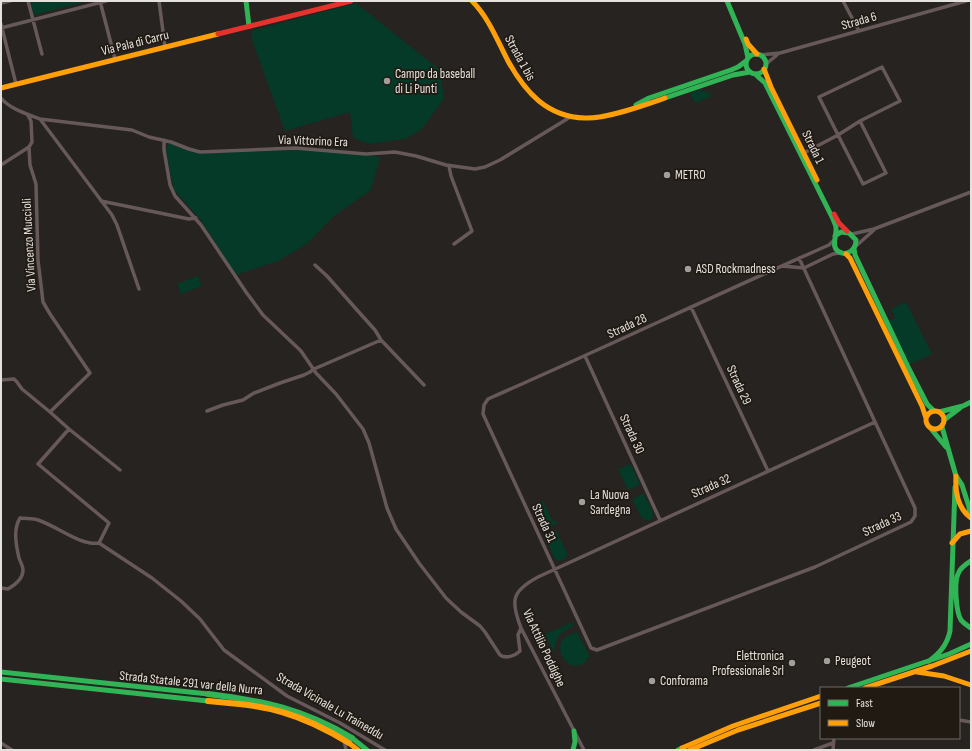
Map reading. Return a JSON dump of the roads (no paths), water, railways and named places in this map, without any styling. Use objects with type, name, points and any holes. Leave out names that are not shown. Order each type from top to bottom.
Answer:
[{"type":"main road","points":[[246,1],[249,26],[351,1]]},
{"type":"main road","name":"Strada 1 bis","points":[[472,1],[488,20],[516,76],[526,91],[541,103],[559,113],[588,118],[609,115],[732,75],[752,73]]},
{"type":"main road","points":[[727,1],[745,44],[747,68],[752,73],[760,73],[765,66],[764,58],[748,44],[730,1]]},
{"type":"main road","name":"Via Pala di Carru","points":[[1,88],[249,26]]},
{"type":"main road","points":[[747,60],[751,55],[758,54]]},
{"type":"main road","name":"Strada 1 bis","points":[[631,108],[649,98],[731,70],[747,60]]},
{"type":"main road","name":"Strada 1","points":[[765,66],[771,87],[833,219],[836,228],[835,238]]},
{"type":"main road","name":"Strada 1","points":[[752,73],[765,83],[839,223],[850,233]]},
{"type":"main road","points":[[948,449],[926,425],[926,418],[915,392],[850,258],[835,248],[835,238],[841,232],[850,233],[856,240],[855,255],[909,369],[927,404],[943,415],[944,420],[942,427],[956,476],[962,485],[970,507],[971,518]]},
{"type":"main road","points":[[843,253],[855,248]]},
{"type":"main road","points":[[944,420],[971,402]]},
{"type":"main road","points":[[926,418],[929,413],[963,406]]},
{"type":"main road","points":[[932,430],[942,427]]},
{"type":"main road","points":[[929,661],[943,649],[948,641],[950,631],[952,543],[956,476]]},
{"type":"main road","points":[[955,487],[962,510],[971,518]]},
{"type":"main road","points":[[952,543],[960,533],[971,530]]},
{"type":"main road","points":[[970,561],[962,568],[957,576],[956,602],[957,612],[961,621],[971,628]]},
{"type":"main road","points":[[851,687],[929,661],[971,644]]},
{"type":"main road","points":[[868,687],[959,656],[971,650]]},
{"type":"main road","points":[[915,671],[944,676],[971,685]]},
{"type":"main road","name":"Strada Statale 291 var della Nurra","points":[[1,672],[208,698],[263,708],[292,715],[310,722],[350,740],[367,750]]},
{"type":"main road","name":"Strada Statale 291 var della Nurra","points":[[1,678],[208,698]]},
{"type":"main road","points":[[680,749],[713,733],[820,696]]},
{"type":"main road","points":[[690,750],[738,730],[820,703]]},
{"type":"main road","points":[[573,750],[575,742],[574,731]]},
{"type":"main road","name":"Strada Statale 291 var della Nurra","points":[[350,740],[358,750]]},
{"type":"street","points":[[1,3],[10,1]]},
{"type":"street","points":[[28,1],[42,54]]},
{"type":"street","points":[[16,84],[1,26],[33,20],[106,1]]},
{"type":"street","points":[[159,1],[165,47]]},
{"type":"street","points":[[843,1],[859,31]]},
{"type":"street","name":"Strada 6","points":[[758,54],[780,53],[966,1]]},
{"type":"street","points":[[100,2],[115,60]]},
{"type":"street","name":"Strada 6","points":[[765,66],[780,53]]},
{"type":"street","points":[[802,154],[838,135],[860,121],[900,101],[882,67],[819,97],[838,135],[863,184],[886,173],[860,121]]},
{"type":"street","name":"Via Vittorino Era","points":[[1,98],[13,108],[40,119],[132,130],[149,137],[164,140],[200,152],[295,148],[366,154],[395,152],[416,156],[449,166],[475,169],[485,167],[572,116]]},
{"type":"street","points":[[1,165],[29,147],[32,142],[31,121],[27,114]]},
{"type":"street","points":[[40,119],[112,215],[117,225],[139,289]]},
{"type":"street","points":[[164,140],[164,150],[172,192],[196,218],[252,301],[269,321],[301,351],[363,429],[392,521],[411,552],[446,598],[461,612],[480,626],[500,655],[507,657],[520,652],[518,635],[521,628]]},
{"type":"street","name":"Via Vincenzo Muccioli","points":[[29,147],[30,165],[36,184],[38,260],[43,302],[90,373],[50,412]]},
{"type":"street","points":[[449,166],[451,176],[472,231],[454,244]]},
{"type":"street","points":[[850,233],[874,229],[971,192]]},
{"type":"street","points":[[101,201],[189,219],[196,218]]},
{"type":"street","points":[[855,248],[874,229]]},
{"type":"street","name":"Strada 28","points":[[484,405],[488,399],[828,245],[835,238]]},
{"type":"street","points":[[804,268],[833,254],[843,253]]},
{"type":"street","name":"Strada 33","points":[[591,648],[597,650],[815,567],[911,522],[915,516],[915,508],[799,258]]},
{"type":"street","points":[[315,265],[327,276],[375,330],[381,340],[424,385]]},
{"type":"street","name":"Strada 28","points":[[780,266],[804,268]]},
{"type":"street","name":"Strada 29","points":[[692,307],[768,471]]},
{"type":"street","points":[[207,411],[243,400],[261,390],[310,372],[381,340]]},
{"type":"street","name":"Strada 30","points":[[585,356],[660,520]]},
{"type":"street","points":[[1,380],[14,379],[22,389],[120,470]]},
{"type":"street","name":"Strada 31","points":[[484,405],[483,414],[591,648]]},
{"type":"street","name":"Strada 32","points":[[554,569],[875,422]]},
{"type":"street","points":[[1,588],[8,589],[12,587],[21,576],[23,570],[19,557],[16,534],[16,525],[20,518],[37,519],[79,539],[94,544],[99,543],[109,523],[38,464],[69,429]]},
{"type":"street","name":"Strada Vicinale Lu Traineddu","points":[[99,543],[152,578],[181,601],[200,619],[224,650],[287,696],[340,723],[386,750]]},
{"type":"street","name":"Via Attilio Poddighe","points":[[554,569],[527,583],[518,591],[514,611],[521,628],[584,750]]},
{"type":"street","points":[[960,720],[971,722]]},
{"type":"street","points":[[340,723],[346,750]]},
{"type":"street","points":[[833,750],[834,739]]},
{"type":"street","points":[[1,743],[12,750]]},
{"type":"street","points":[[814,750],[834,743]]},
{"type":"place","name":"Campo da baseball di Li Punti","points":[[387,81]]},
{"type":"place","name":"METRO","points":[[667,175]]},
{"type":"place","name":"ASD Rockmadness","points":[[688,269]]},
{"type":"place","name":"La Nuova Sardegna","points":[[582,502]]},
{"type":"place","name":"Peugeot","points":[[827,661]]},
{"type":"place","name":"Elettronica Professionale Srl","points":[[792,663]]},
{"type":"place","name":"Conforama","points":[[652,681]]}]
